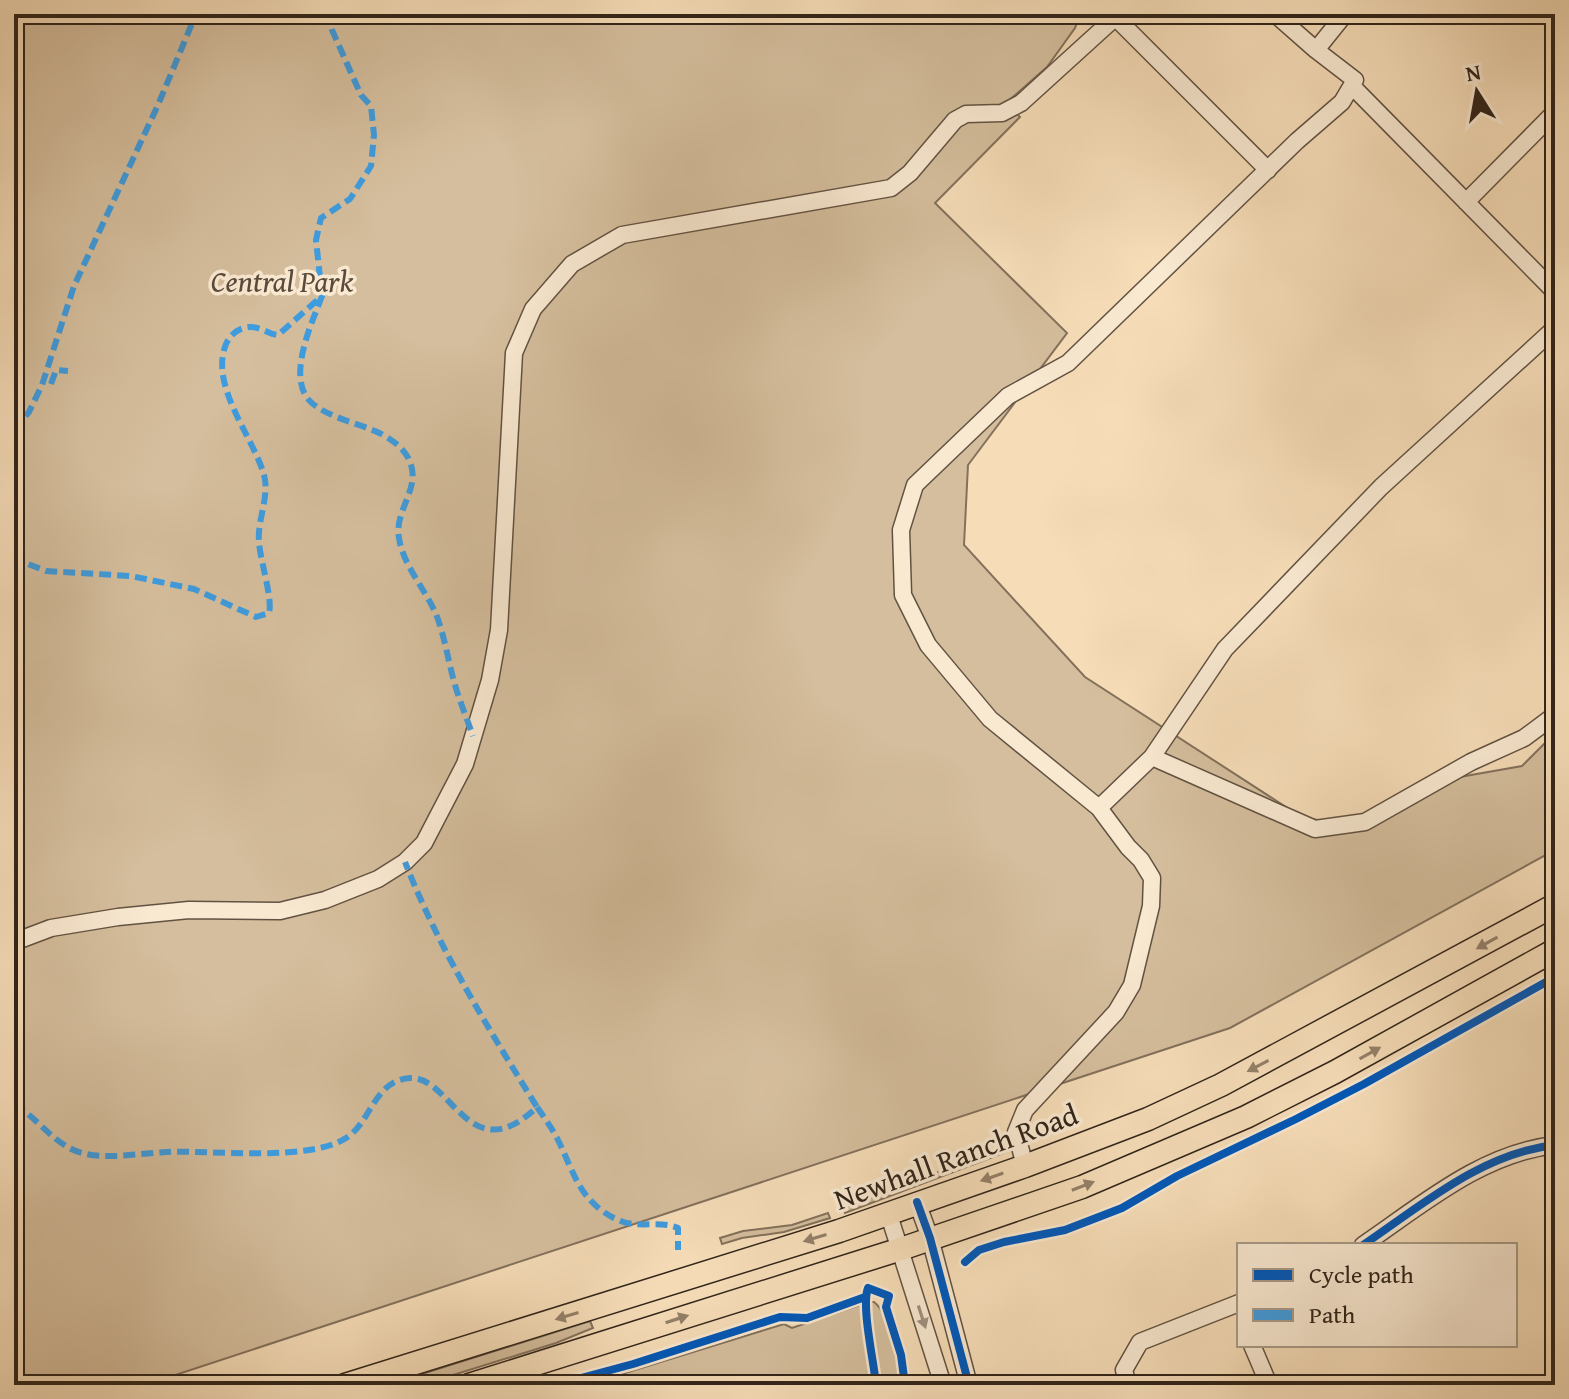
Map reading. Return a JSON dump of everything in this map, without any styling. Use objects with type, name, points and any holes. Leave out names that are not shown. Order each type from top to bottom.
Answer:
[{"type":"main road","name":"Newhall Ranch Road","points":[[345,1385],[839,1231],[1148,1119],[1221,1085],[1555,905]]},
{"type":"main road","points":[[469,1385],[901,1249],[1082,1187],[1246,1117],[1335,1072],[1555,950]]},
{"type":"street","points":[[1025,1166],[1016,1132],[1025,1110],[1116,1012],[1132,985],[1151,906],[1152,878],[1099,808],[990,719],[928,645],[903,595],[901,530],[915,485],[1008,396],[1068,363],[1342,102],[1355,80],[1275,14]]},
{"type":"street","points":[[1316,50],[1345,14]]},
{"type":"street","points":[[14,942],[51,928],[118,917],[189,910],[280,911],[325,900],[378,879],[405,862],[424,843],[465,764],[490,680],[499,630],[514,353],[533,309],[572,264],[622,235],[891,188],[910,173],[955,120],[966,114],[1002,113],[1021,103],[1117,16],[1268,170]]},
{"type":"street","points":[[1352,86],[1555,292]]},
{"type":"street","points":[[1466,202],[1555,112]]},
{"type":"street","points":[[1099,808],[1152,757],[1225,649],[1381,487],[1555,328]]},
{"type":"street","points":[[1152,757],[1315,829],[1365,822],[1471,762],[1524,738],[1555,715]]},
{"type":"street","points":[[1366,1243],[1453,1184],[1492,1162],[1533,1148],[1555,1145]]},
{"type":"street","points":[[917,1202],[930,1238],[969,1385]]},
{"type":"street","points":[[888,1212],[943,1385]]},
{"type":"street","points":[[1128,1385],[1124,1370],[1140,1342],[1237,1307]]},
{"type":"street","points":[[1253,1347],[1269,1385]]},
{"type":"green space","name":"Central Park","points":[[14,14],[1080,14],[1075,28],[1047,67],[1006,103],[1020,117],[935,203],[1067,333],[968,465],[964,545],[1085,677],[1303,818],[1364,826],[1454,778],[1522,766],[1555,733],[1555,850],[1230,1028],[145,1385],[14,1385]]},
{"type":"green space","points":[[1007,1146],[1009,1151],[845,1213],[843,1208]]},
{"type":"green space","points":[[828,1213],[830,1218],[784,1232],[722,1244],[720,1238],[743,1231],[792,1225]]},
{"type":"green space","points":[[874,1302],[885,1318],[900,1385],[586,1385],[784,1324],[792,1328]]},
{"type":"green space","points":[[590,1321],[593,1328],[556,1343],[421,1385],[387,1385]]},
{"type":"marked path","points":[[14,430],[29,412],[42,385],[74,286],[158,105],[196,14]]},
{"type":"marked path","points":[[322,296],[316,240],[321,218],[350,199],[371,166],[374,135],[371,106],[361,95],[328,14]]},
{"type":"marked path","points":[[14,554],[23,562],[46,571],[131,576],[194,589],[256,617],[269,613],[259,542],[264,475],[234,411],[223,377],[222,360],[226,344],[238,330],[253,327],[278,335],[322,296],[307,336],[300,367],[305,394],[327,413],[386,436],[408,457],[412,481],[398,528],[401,548],[436,614],[455,685],[473,736]]},
{"type":"marked path","points":[[51,384],[56,370],[68,371]]},
{"type":"marked path","points":[[14,1104],[63,1144],[82,1153],[102,1156],[167,1152],[285,1152],[330,1145],[354,1131],[388,1086],[410,1078],[425,1081],[478,1126],[494,1130],[514,1124],[537,1107],[449,957],[405,862]]},
{"type":"marked path","points":[[537,1107],[557,1138],[579,1185],[594,1204],[625,1223],[678,1228],[678,1250]]},
{"type":"cycle path","points":[[965,1262],[979,1250],[1065,1230],[1122,1208],[1177,1176],[1364,1084],[1555,977]]},
{"type":"cycle path","points":[[1366,1243],[1430,1198],[1478,1170],[1502,1158],[1555,1145]]},
{"type":"cycle path","points":[[917,1202],[930,1238],[969,1385]]},
{"type":"cycle path","points":[[876,1385],[867,1321],[868,1288],[889,1296],[886,1307],[901,1355],[905,1385]]},
{"type":"cycle path","points":[[555,1385],[633,1364],[780,1317],[807,1318],[865,1297]]}]
